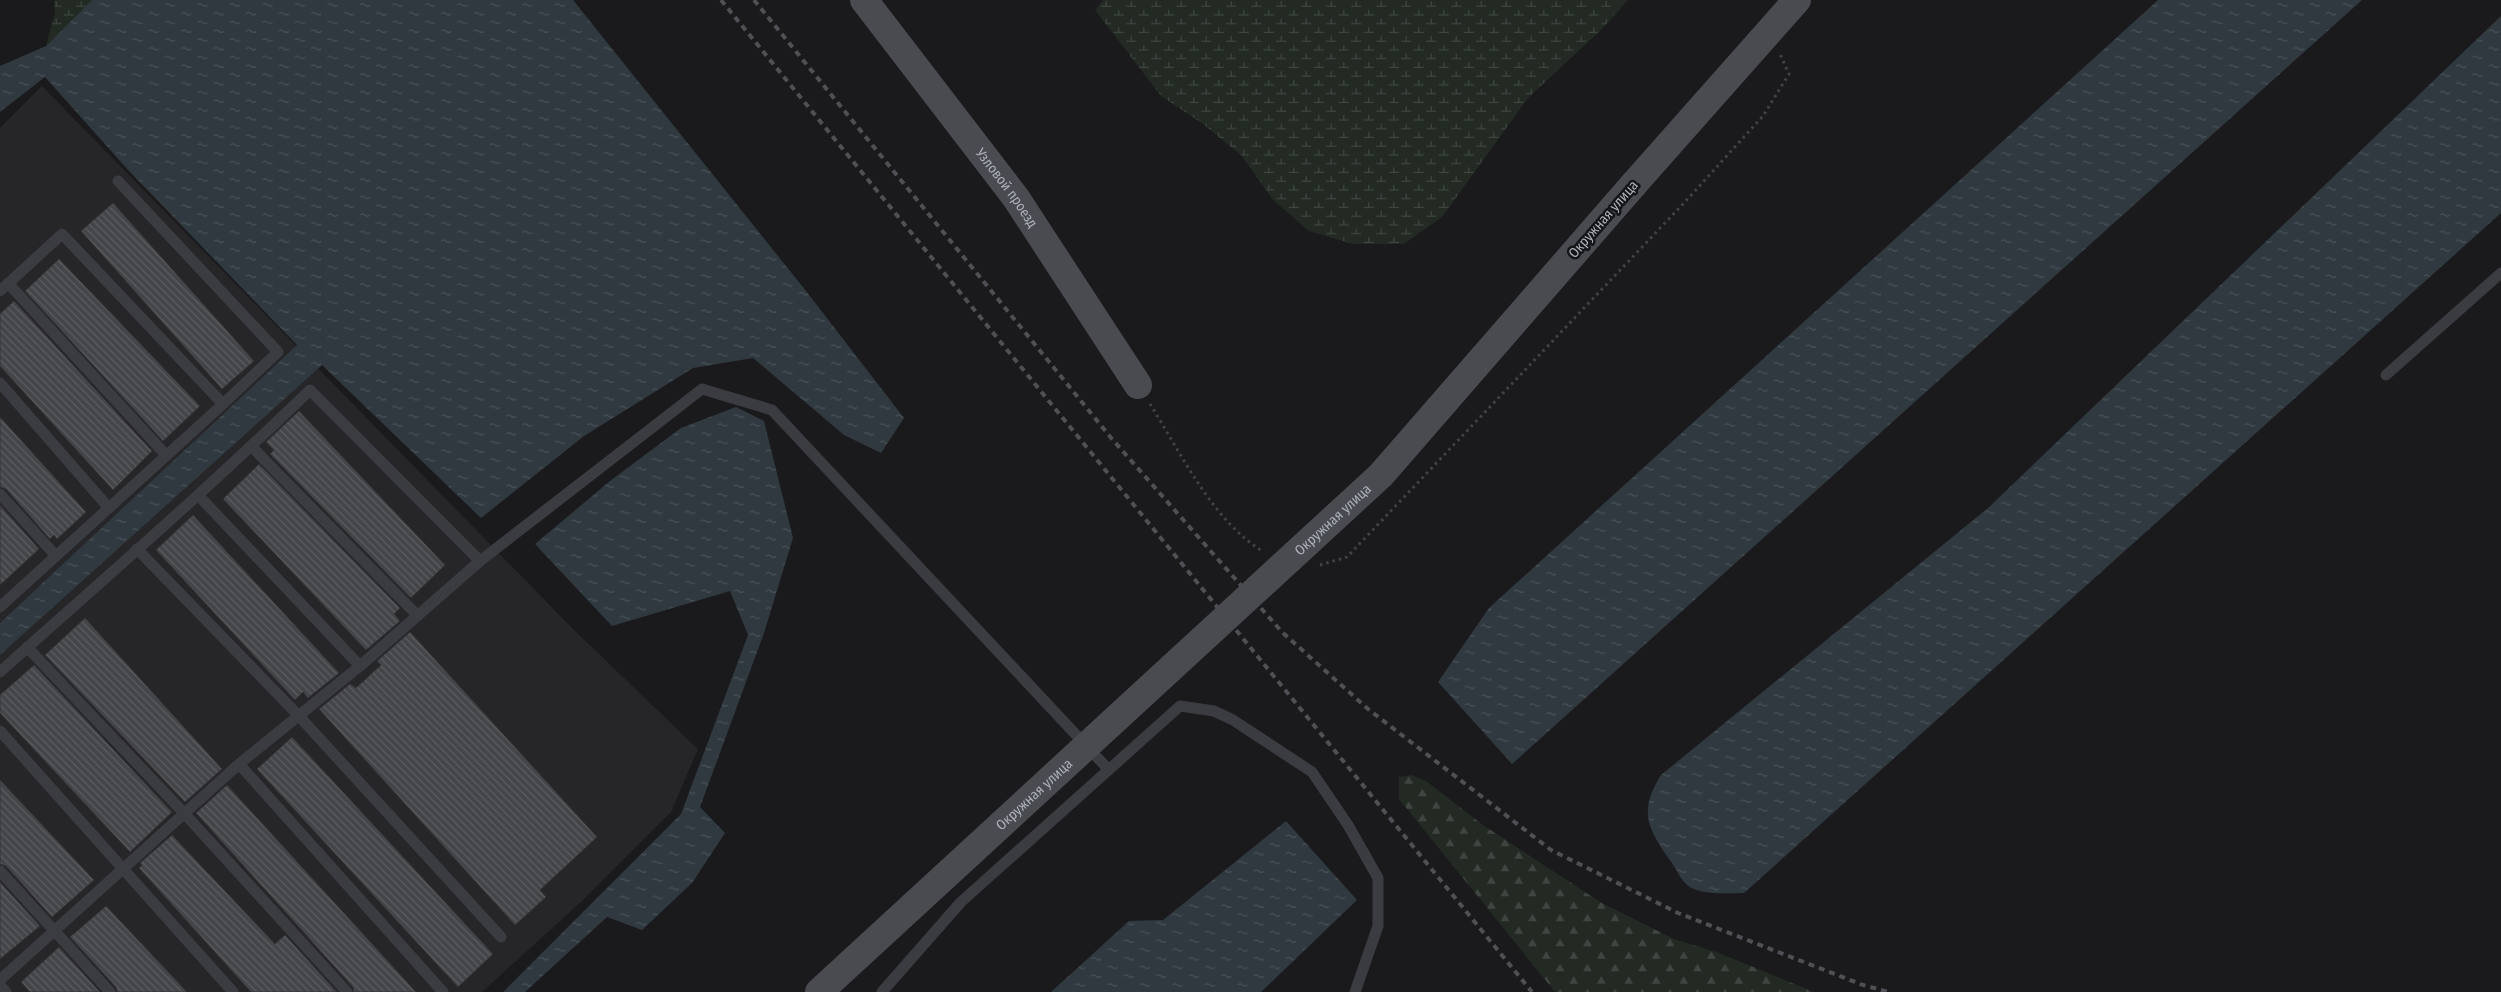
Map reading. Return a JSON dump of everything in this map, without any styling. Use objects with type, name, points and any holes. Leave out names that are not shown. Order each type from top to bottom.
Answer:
[{"type":"main road","name":"Узловой проезд","points":[[864,0],[1016,198],[1138,385]]},
{"type":"main road","name":"Окружная улица","points":[[819,992],[1381,475],[1797,0]]},
{"type":"lane","points":[[0,607],[278,352],[118,181]]},
{"type":"lane","points":[[166,455],[4,287],[62,234],[222,404]]},
{"type":"lane","points":[[2386,375],[2501,273]]},
{"type":"lane","points":[[0,383],[109,508]]},
{"type":"lane","points":[[0,980],[239,764],[360,666],[416,614],[480,561],[702,389],[772,410],[1109,770]]},
{"type":"lane","points":[[0,672],[252,446],[310,390],[480,561]]},
{"type":"lane","points":[[252,446],[416,614]]},
{"type":"lane","points":[[0,494],[56,556]]},
{"type":"lane","points":[[198,495],[360,666]]},
{"type":"lane","points":[[137,549],[298,715],[501,937]]},
{"type":"lane","points":[[27,647],[184,814],[346,992]]},
{"type":"lane","points":[[882,992],[961,902],[1180,706],[1214,711],[1312,772],[1348,825],[1378,878],[1378,926],[1355,992]]},
{"type":"lane","points":[[0,731],[233,992]]},
{"type":"lane","points":[[239,764],[443,992]]},
{"type":"lane","points":[[0,870],[110,992]]},
{"type":"lane","points":[[0,985],[6,992]]},
{"type":"shaded area","points":[[42,86],[573,629],[698,749],[671,812],[582,901],[482,992],[0,992],[0,128]]},
{"type":"green space","points":[[54,0],[92,0],[46,46],[55,12]]},
{"type":"green space","points":[[1103,0],[1628,0],[1602,29],[1528,98],[1442,217],[1404,244],[1353,244],[1309,231],[1273,200],[1241,155],[1203,124],[1161,96],[1095,10]]},
{"type":"green space","points":[[1412,775],[1426,781],[1483,825],[1600,902],[1674,939],[1719,953],[1814,992],[1555,992],[1399,799],[1399,777]]},
{"type":"water","points":[[92,0],[573,0],[806,291],[904,418],[881,453],[844,435],[753,358],[693,368],[584,436],[481,518],[322,365],[0,655],[0,623],[297,345],[129,171],[45,77],[0,112],[0,66],[46,46]]},
{"type":"water","points":[[2158,0],[2362,0],[1512,764],[1438,682],[1489,608]]},
{"type":"water","points":[[2501,16],[2501,213],[1744,893],[1707,892],[1693,889],[1687,885],[1657,841],[1649,821],[1649,800],[1661,775],[1988,508]]},
{"type":"water","points":[[736,407],[764,421],[793,538],[764,633],[700,807],[725,833],[692,883],[642,930],[607,917],[525,992],[503,992],[681,814],[748,635],[730,591],[612,626],[535,544],[610,481],[681,428]]},
{"type":"water","points":[[1286,821],[1357,900],[1261,992],[1051,992],[1129,921],[1163,920]]},
{"type":"building","points":[[113,203],[254,361],[222,389],[81,231]]},
{"type":"building","points":[[59,259],[200,406],[163,441],[25,291]]},
{"type":"building","points":[[14,301],[152,451],[113,490],[0,366],[0,314]]},
{"type":"building","points":[[299,411],[445,565],[411,598],[270,454],[274,450],[266,442]]},
{"type":"building","points":[[0,417],[86,512],[57,539],[54,535],[50,539],[6,489],[0,487]]},
{"type":"building","points":[[259,464],[400,608],[394,614],[400,621],[366,650],[223,499]]},
{"type":"building","points":[[0,505],[39,549],[0,585]]},
{"type":"building","points":[[193,515],[339,673],[308,698],[303,692],[295,700],[156,550]]},
{"type":"building","points":[[85,618],[222,769],[185,802],[45,655]]},
{"type":"building","points":[[410,632],[597,837],[540,890],[546,897],[515,925],[319,709],[350,684],[356,688],[381,665],[377,661]]},
{"type":"building","points":[[34,665],[172,812],[130,852],[0,713],[0,695]]},
{"type":"building","points":[[292,737],[493,954],[458,987],[257,769]]},
{"type":"building","points":[[0,780],[94,880],[52,917],[6,866],[0,864]]},
{"type":"building","points":[[227,785],[416,992],[354,992],[353,987],[196,813]]},
{"type":"building","points":[[172,835],[275,944],[285,935],[337,992],[251,992],[139,868],[142,865],[140,863]]},
{"type":"building","points":[[0,882],[40,926],[0,959]]},
{"type":"building","points":[[106,906],[187,992],[117,992],[116,987],[70,937]]},
{"type":"building","points":[[59,947],[100,992],[30,992],[21,982]]},
{"type":"railway","points":[[721,0],[1532,992]]},
{"type":"railway","points":[[754,0],[1112,439],[1282,632],[1368,709],[1551,850],[1678,913],[1863,985],[1889,992]]}]
